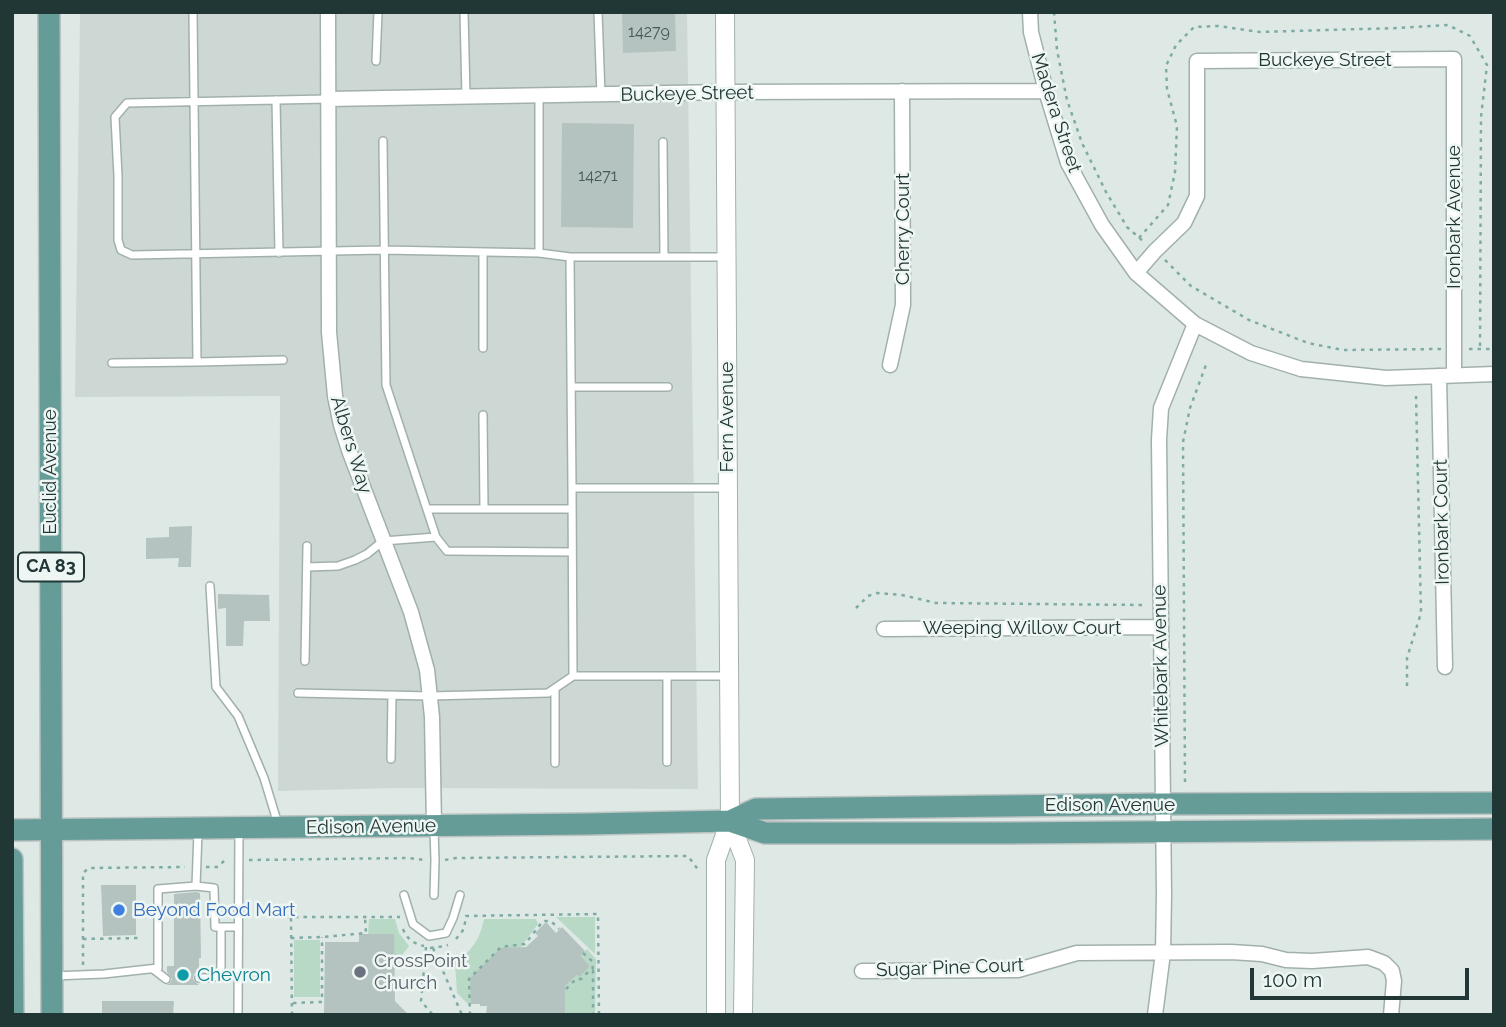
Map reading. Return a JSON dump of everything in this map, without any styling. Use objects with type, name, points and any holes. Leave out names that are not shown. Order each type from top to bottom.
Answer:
[{"type":"main road","name":"Euclid Avenue","points":[[49,12],[52,1015]]},
{"type":"main road","name":"Edison Avenue","points":[[730,821],[756,809],[1494,803]]},
{"type":"main road","name":"Edison Avenue","points":[[12,830],[730,821],[765,833],[1494,829]]},
{"type":"main road","points":[[12,859],[13,1015]]},
{"type":"street","name":"Albers Way","points":[[327,12],[329,332],[335,396],[350,453],[411,612],[427,670],[432,717],[434,826]]},
{"type":"street","name":"Fern Avenue","points":[[716,1015],[716,860],[730,821],[724,12]]},
{"type":"street","name":"Madera Street","points":[[1030,12],[1031,32],[1068,163],[1102,225],[1136,273],[1195,324],[1251,353],[1301,369],[1386,377],[1494,374]]},
{"type":"street","name":"Buckeye Street","points":[[1155,251],[1184,223],[1197,196],[1197,61],[1454,60]]},
{"type":"street","name":"Ironbark Avenue","points":[[1454,60],[1454,375]]},
{"type":"street","name":"Buckeye Street","points":[[328,99],[725,92],[1046,91]]},
{"type":"street","name":"Cherry Court","points":[[890,365],[903,305],[902,92]]},
{"type":"street","points":[[1136,273],[1155,251]]},
{"type":"street","name":"Whitebark Avenue","points":[[1155,1015],[1163,953],[1164,832],[1159,440],[1161,408],[1195,324]]},
{"type":"street","name":"Ironbark Court","points":[[1438,376],[1445,667]]},
{"type":"street","name":"Weeping Willow Court","points":[[884,629],[1161,627]]},
{"type":"street","name":"Fern Avenue","points":[[730,821],[745,860],[743,1015]]},
{"type":"street","name":"Sugar Pine Court","points":[[862,971],[1018,970],[1077,953],[1262,954],[1299,961],[1368,957],[1384,963],[1392,971],[1394,981],[1391,1015]]},
{"type":"lane","points":[[193,12],[197,362]]},
{"type":"lane","points":[[376,61],[378,12]]},
{"type":"lane","points":[[464,12],[466,97]]},
{"type":"lane","points":[[598,12],[601,95]]},
{"type":"lane","points":[[538,96],[539,253]]},
{"type":"lane","points":[[328,99],[127,103],[115,117],[118,240],[121,250],[132,254],[383,250],[539,253],[570,257],[726,257]]},
{"type":"lane","points":[[276,100],[279,253]]},
{"type":"lane","points":[[383,141],[386,385],[436,537],[447,551],[572,552]]},
{"type":"lane","points":[[663,142],[664,257]]},
{"type":"lane","points":[[482,348],[483,252]]},
{"type":"lane","points":[[570,257],[573,676]]},
{"type":"lane","points":[[112,363],[283,360]]},
{"type":"lane","points":[[572,387],[668,387]]},
{"type":"lane","points":[[483,415],[484,509]]},
{"type":"lane","points":[[572,488],[727,488]]},
{"type":"lane","points":[[427,509],[572,509]]},
{"type":"lane","points":[[307,566],[338,566],[367,554],[383,541],[436,537]]},
{"type":"lane","points":[[305,661],[307,546]]},
{"type":"lane","points":[[210,586],[216,687],[238,716],[264,778],[279,828]]},
{"type":"lane","points":[[299,693],[430,696],[548,693],[573,676],[729,676]]},
{"type":"lane","points":[[667,676],[667,762]]},
{"type":"lane","points":[[555,689],[555,763]]},
{"type":"lane","points":[[391,759],[392,695]]},
{"type":"lane","points":[[434,826],[434,895]]},
{"type":"lane","points":[[238,1015],[239,828]]},
{"type":"lane","points":[[196,886],[198,829]]},
{"type":"lane","points":[[52,976],[158,968],[158,889],[196,886],[214,888],[215,926],[238,926]]},
{"type":"lane","points":[[404,895],[414,924],[429,936],[446,933],[460,894]]},
{"type":"lane","points":[[199,978],[219,975],[222,967],[221,926]]},
{"type":"lane","points":[[153,968],[166,979]]},
{"type":"path","points":[[1054,12],[1057,50],[1067,100],[1082,144],[1127,227],[1191,286],[1249,320],[1308,343],[1343,350],[1494,349]]},
{"type":"path","points":[[1139,237],[1168,205],[1175,172],[1177,126],[1167,89],[1166,66],[1176,45],[1194,27],[1218,26],[1260,32],[1448,24],[1470,36],[1487,65],[1481,117],[1480,349]]},
{"type":"path","points":[[1185,782],[1183,442],[1190,408],[1207,362]]},
{"type":"path","points":[[1407,686],[1407,658],[1421,613],[1416,396]]},
{"type":"path","points":[[856,608],[868,596],[877,593],[902,595],[936,603],[1143,605]]},
{"type":"path","points":[[83,975],[83,873],[89,868],[218,867],[225,860],[688,856],[699,870]]},
{"type":"path","points":[[292,1015],[291,917],[400,917],[405,935],[411,941],[433,948],[444,946],[460,935],[466,916],[598,914],[599,1015]]},
{"type":"path","points":[[291,938],[366,933],[365,917]]},
{"type":"path","points":[[470,1015],[469,979],[501,947],[525,944],[543,921],[551,921],[559,929]]},
{"type":"path","points":[[291,1003],[322,1002],[322,937]]},
{"type":"path","points":[[83,939],[138,938]]},
{"type":"path","points":[[426,947],[421,1002],[433,1015]]},
{"type":"path","points":[[433,948],[462,1015]]},
{"type":"path","points":[[583,953],[592,961],[593,1015]]},
{"type":"path","points":[[566,989],[576,979],[581,979],[590,970],[593,971]]},
{"type":"shaded area","points":[[80,12],[687,12],[698,789],[397,788],[278,791],[280,396],[75,397]]},
{"type":"green space","points":[[556,917],[595,917],[595,954]]},
{"type":"green space","points":[[369,919],[395,919],[399,933],[409,946],[394,965],[394,934],[368,934]]},
{"type":"green space","points":[[484,919],[536,919],[538,924],[520,948],[471,978],[471,1004],[468,1004],[457,993],[455,962],[475,944]]},
{"type":"green space","points":[[294,940],[320,940],[320,997],[294,997]]},
{"type":"green space","points":[[587,949],[596,959],[595,1015],[562,1015],[565,1012],[565,986],[577,975],[580,977],[590,966],[581,956]]},
{"type":"building","points":[[622,12],[675,12],[676,51],[623,53]]},
{"type":"building","points":[[562,123],[634,124],[633,228],[561,227]]},
{"type":"building","points":[[192,526],[191,567],[178,567],[179,558],[146,559],[146,538],[169,537],[169,527]]},
{"type":"building","points":[[218,594],[269,595],[270,621],[244,621],[243,646],[226,646],[226,608],[218,609]]},
{"type":"building","name":"Beyond Food Mart","points":[[101,885],[136,885],[136,935],[103,936]]},
{"type":"building","points":[[200,893],[201,958],[199,972],[194,974],[193,979],[199,985],[166,985],[172,979],[167,972],[167,966],[174,966],[174,894]]},
{"type":"building","points":[[546,922],[556,933],[562,927],[585,951],[581,956],[590,966],[580,977],[577,975],[565,986],[565,1015],[486,1015],[487,1006],[471,1004],[470,978],[501,948],[526,947],[538,936],[535,933]]},
{"type":"building","name":"CrossPoint Church","points":[[359,934],[394,934],[395,1001],[409,1015],[324,1015],[325,942],[359,942]]},
{"type":"building","points":[[102,1001],[174,1001],[173,1015],[102,1015]]},
{"type":"place","name":"Beyond Food Mart","points":[[119,910]]},
{"type":"place","name":"CrossPoint Church","points":[[360,972]]},
{"type":"place","name":"Chevron","points":[[183,975]]}]
